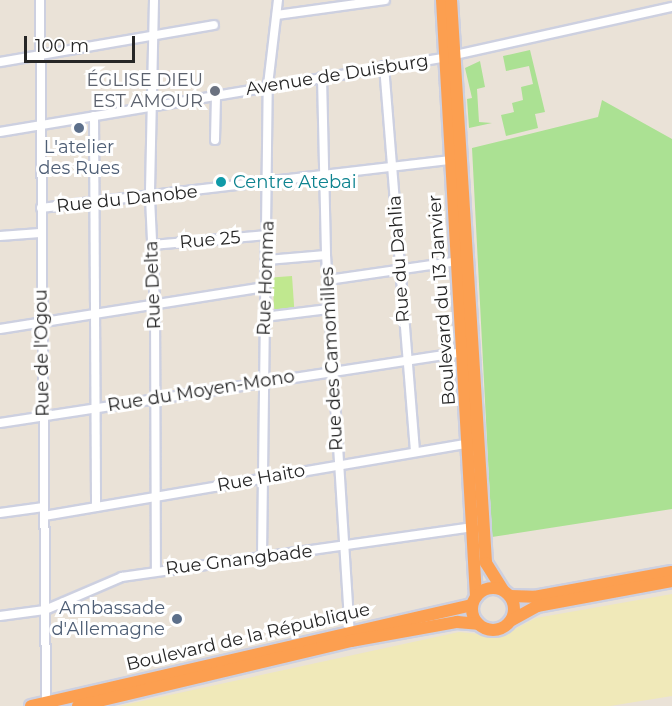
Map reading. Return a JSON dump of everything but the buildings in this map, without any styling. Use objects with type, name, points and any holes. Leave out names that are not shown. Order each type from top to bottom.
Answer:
[{"type":"highway","name":"Boulevard du 13 Janvier","points":[[442,0],[451,56]]},
{"type":"highway","name":"Boulevard du 13 Janvier","points":[[451,0],[451,56],[479,527],[474,601]]},
{"type":"highway","name":"Boulevard du 13 Janvier","points":[[457,159],[458,261],[468,351]]},
{"type":"highway","name":"Boulevard du 13 Janvier","points":[[479,527],[488,568],[506,592]]},
{"type":"highway","points":[[672,572],[534,597],[485,590],[474,601],[478,624],[493,631],[504,628],[512,620],[537,606],[672,581]]},
{"type":"highway","points":[[506,592],[515,607],[512,620]]},
{"type":"highway","name":"Boulevard de la République","points":[[78,706],[350,636],[474,601]]},
{"type":"highway","name":"Boulevard de la République","points":[[31,706],[46,705],[350,636],[457,622],[478,624]]},
{"type":"street","name":"Rue de l'Ogou","points":[[40,0],[40,232],[46,705]]},
{"type":"street","name":"Rue Delta","points":[[154,0],[154,106],[150,198],[155,305],[156,571]]},
{"type":"street","name":"Rue Homma","points":[[262,556],[264,317],[268,235],[268,85],[278,0]]},
{"type":"street","points":[[277,15],[332,4],[384,0]]},
{"type":"street","name":"Avenue de Duisburg","points":[[0,132],[268,85],[451,56],[672,7]]},
{"type":"street","points":[[0,62],[214,26]]},
{"type":"street","name":"Rue du Dahlia","points":[[384,66],[415,451]]},
{"type":"street","name":"Rue des Camomilles","points":[[322,77],[326,255],[350,636]]},
{"type":"street","points":[[214,140],[216,95]]},
{"type":"street","points":[[94,116],[96,507]]},
{"type":"street","name":"Rue du Danobe","points":[[41,208],[150,198],[457,159]]},
{"type":"street","points":[[0,236],[40,232]]},
{"type":"street","name":"Rue 25","points":[[152,245],[268,235]]},
{"type":"street","points":[[267,260],[326,255]]},
{"type":"street","points":[[328,280],[458,261]]},
{"type":"street","points":[[0,329],[42,325],[94,314],[265,287]]},
{"type":"street","points":[[264,317],[329,309]]},
{"type":"street","name":"Rue du Moyen-Mono","points":[[0,423],[468,351]]},
{"type":"street","name":"Rue Haito","points":[[44,516],[415,451],[474,443]]},
{"type":"street","points":[[0,513],[44,507]]},
{"type":"street","name":"Rue Gnangbade","points":[[0,616],[45,610],[107,581],[156,571],[262,556],[344,548],[479,527]]},
{"type":"green space","points":[[530,50],[545,112],[535,114],[538,128],[506,136],[501,115],[514,112],[512,103],[523,100],[521,87],[533,84],[529,66],[506,71],[503,56]]},
{"type":"green space","points":[[480,61],[485,87],[477,89],[479,122],[492,123],[469,128],[467,99],[472,98],[465,68]]},
{"type":"green space","points":[[602,100],[672,139],[672,509],[492,537],[472,148],[598,117]]},
{"type":"green space","points":[[292,276],[294,308],[274,309],[272,277]]},
{"type":"sand","points":[[672,594],[672,696],[610,706],[119,706],[459,632],[501,636],[536,618]]},
{"type":"place","name":"ÉGLISE DIEU EST AMOUR","points":[[215,91]]},
{"type":"place","name":"L'atelier des Rues","points":[[79,128]]},
{"type":"place","name":"Centre Atebai","points":[[221,182]]},
{"type":"place","name":"Ambassade d'Allemagne","points":[[177,619]]}]
